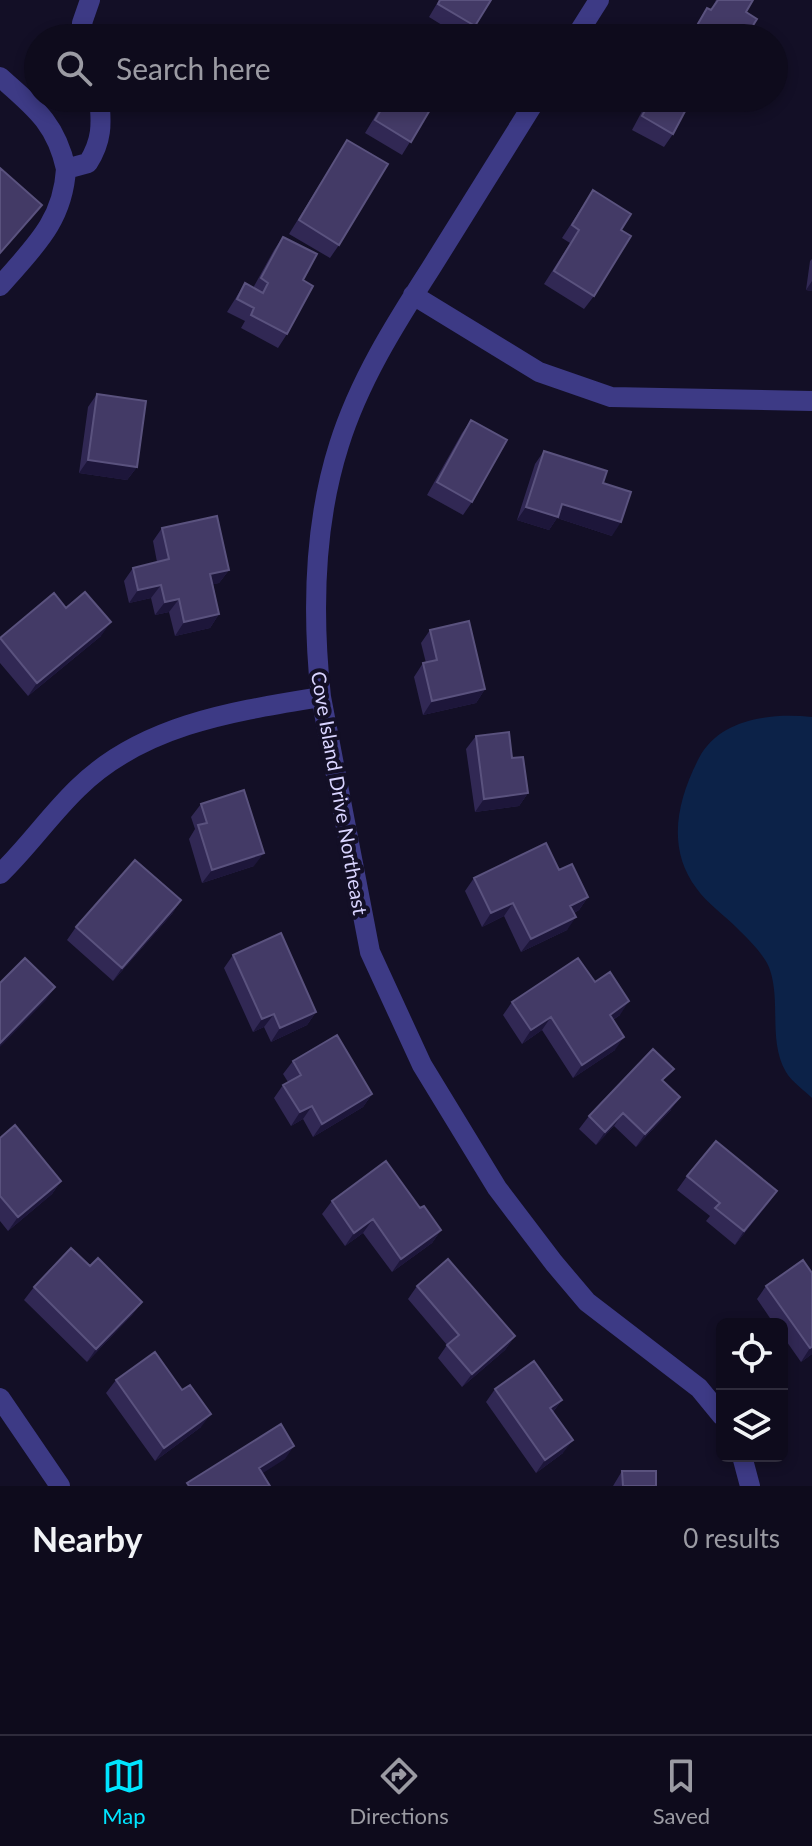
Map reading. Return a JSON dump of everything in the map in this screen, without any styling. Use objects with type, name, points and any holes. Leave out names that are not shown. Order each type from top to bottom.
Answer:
[{"type":"street","points":[[82,24],[90,0]]},
{"type":"street","points":[[584,24],[599,0]]},
{"type":"street","points":[[0,77],[24,99]]},
{"type":"street","points":[[0,286],[42,238],[59,211],[66,169],[56,135],[38,112]]},
{"type":"street","points":[[66,169],[88,163],[99,146],[101,112]]},
{"type":"street","name":"Cove Island Drive Northeast","points":[[528,112],[413,295],[366,379],[339,443],[327,486],[320,530],[315,613],[321,697],[370,952],[422,1065],[497,1188],[587,1302],[699,1388],[716,1409]]},
{"type":"street","points":[[413,295],[539,372],[611,397],[812,401]]},
{"type":"street","points":[[0,874],[79,786],[143,743],[213,716],[321,697]]},
{"type":"street","points":[[0,1398],[60,1486]]},
{"type":"street","points":[[744,1462],[750,1486]]},
{"type":"water","points":[[812,717],[812,1098],[789,1076],[777,1048],[775,996],[768,964],[751,942],[697,889],[681,857],[678,824],[691,774],[708,745],[720,734],[733,726],[764,718]]},
{"type":"building","points":[[440,0],[491,0],[476,24],[438,4]]},
{"type":"building","points":[[718,0],[753,0],[746,12],[757,19],[754,24],[698,24],[707,8],[711,10]]},
{"type":"building","points":[[380,112],[429,112],[411,142],[375,120]]},
{"type":"building","points":[[644,112],[685,112],[673,134],[642,116]]},
{"type":"building","points":[[347,140],[388,164],[339,245],[299,220]]},
{"type":"building","points":[[0,168],[42,205],[0,253]]},
{"type":"building","points":[[593,190],[631,214],[621,230],[631,236],[594,296],[554,271],[579,230],[572,225]]},
{"type":"building","points":[[283,237],[317,254],[303,280],[313,286],[287,334],[251,315],[254,308],[237,299],[245,283],[263,293],[268,283],[261,278]]},
{"type":"building","points":[[97,394],[146,401],[137,467],[88,460]]},
{"type":"building","points":[[471,420],[507,440],[472,502],[437,482]]},
{"type":"building","points":[[544,451],[607,471],[603,483],[631,492],[621,522],[562,504],[558,517],[526,507]]},
{"type":"building","points":[[217,516],[229,570],[210,574],[219,614],[184,622],[179,599],[165,602],[161,585],[138,590],[133,568],[169,559],[162,528]]},
{"type":"building","points":[[85,592],[111,622],[37,683],[0,638],[54,593],[66,608]]},
{"type":"building","points":[[469,621],[485,689],[432,701],[423,663],[437,660],[430,630]]},
{"type":"building","points":[[509,732],[512,758],[523,757],[528,793],[484,799],[476,736]]},
{"type":"building","points":[[244,790],[264,853],[212,870],[198,825],[207,823],[201,804]]},
{"type":"building","points":[[546,843],[559,870],[572,864],[588,897],[570,906],[576,917],[531,939],[513,903],[491,913],[474,878]]},
{"type":"building","points":[[135,860],[181,900],[122,968],[76,927]]},
{"type":"building","points":[[281,933],[316,1012],[280,1028],[274,1014],[262,1019],[233,955]]},
{"type":"building","points":[[25,958],[55,987],[0,1043],[0,983]]},
{"type":"building","points":[[578,958],[595,982],[610,972],[629,1001],[610,1015],[624,1037],[582,1065],[551,1017],[531,1030],[512,1002]]},
{"type":"building","points":[[337,1035],[372,1094],[322,1124],[312,1106],[300,1112],[283,1085],[301,1075],[293,1061]]},
{"type":"building","points":[[653,1049],[674,1069],[662,1080],[680,1097],[645,1134],[623,1113],[605,1132],[589,1116]]},
{"type":"building","points":[[15,1125],[61,1181],[18,1217],[0,1196],[0,1138]]},
{"type":"building","points":[[716,1141],[777,1191],[744,1231],[715,1208],[720,1203],[687,1176]]},
{"type":"building","points":[[386,1161],[420,1208],[424,1206],[441,1230],[401,1259],[373,1219],[354,1233],[332,1201]]},
{"type":"building","points":[[71,1248],[90,1266],[98,1258],[142,1302],[96,1349],[34,1287]]},
{"type":"building","points":[[448,1259],[515,1336],[472,1374],[447,1345],[459,1335],[417,1286]]},
{"type":"building","points":[[803,1260],[812,1273],[810,1348],[766,1286]]},
{"type":"building","points":[[155,1352],[182,1390],[190,1385],[211,1414],[164,1448],[116,1380]]},
{"type":"building","points":[[534,1361],[562,1400],[550,1408],[573,1440],[545,1460],[495,1389]]},
{"type":"building","points":[[281,1424],[294,1446],[259,1468],[270,1486],[189,1486],[187,1483]]},
{"type":"building","points":[[622,1471],[656,1471],[656,1486],[623,1486]]}]
